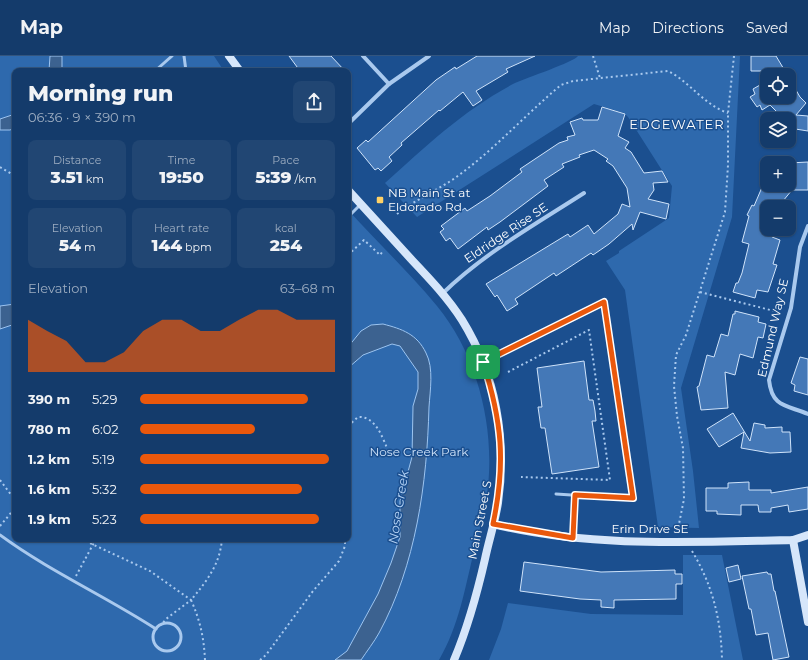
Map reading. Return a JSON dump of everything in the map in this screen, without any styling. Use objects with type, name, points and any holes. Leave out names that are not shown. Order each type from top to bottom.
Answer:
[{"type":"main road","points":[[229,56],[238,68]]},
{"type":"main road","name":"Main Street S","points":[[351,193],[442,294],[462,319],[483,362],[494,395],[500,428],[501,472],[493,524],[472,610],[466,631],[454,660]]},
{"type":"main road","name":"Erin Drive SE","points":[[493,524],[573,538],[614,541],[793,540],[808,535]]},
{"type":"main road","points":[[793,540],[808,619]]},
{"type":"street","points":[[363,56],[389,84]]},
{"type":"street","points":[[351,121],[389,84],[429,56]]},
{"type":"street","name":"Eldridge Rise SE","points":[[442,294],[461,276],[491,253],[584,192]]},
{"type":"street","name":"Edmund Way SE","points":[[808,226],[800,247],[789,315],[769,380],[770,389],[777,402],[783,406],[808,414]]},
{"type":"lane","points":[[158,68],[172,56]]},
{"type":"lane","points":[[184,56],[186,68]]},
{"type":"lane","points":[[351,214],[361,204]]},
{"type":"lane","points":[[483,362],[604,302],[633,498],[556,494]]},
{"type":"lane","points":[[573,538],[575,495]]},
{"type":"lane","points":[[0,535],[28,555],[156,628]]},
{"type":"lane","points":[[171,624],[178,629],[181,640],[175,649],[166,651],[157,647],[154,638],[156,628],[161,625],[171,624]]},
{"type":"path","points":[[593,56],[600,78]]},
{"type":"path","points":[[722,660],[722,633],[714,597],[699,563],[678,529],[684,499],[683,448],[677,416],[674,386],[676,355],[686,335],[725,212],[728,113],[734,56]]},
{"type":"path","points":[[397,214],[414,201],[454,179],[484,155],[561,85],[573,81],[668,71],[709,103],[728,113]]},
{"type":"path","points":[[0,168],[12,174]]},
{"type":"path","points":[[351,252],[364,240],[380,255],[384,251]]},
{"type":"path","points":[[700,292],[789,315]]},
{"type":"path","points":[[508,372],[589,330],[610,480],[521,477]]},
{"type":"path","points":[[351,423],[358,417],[367,418],[376,427],[387,448]]},
{"type":"path","points":[[0,480],[12,496]]},
{"type":"path","points":[[0,526],[12,512]]},
{"type":"path","points":[[90,542],[150,571],[191,600],[199,619],[205,660]]},
{"type":"path","points":[[161,625],[166,619],[191,600],[209,578],[221,554],[222,542]]},
{"type":"path","points":[[260,660],[266,655],[313,591],[339,561],[345,546],[345,542]]},
{"type":"path","points":[[74,580],[93,543]]},
{"type":"green space","name":"Nose Creek Park","points":[[0,56],[214,56],[222,68],[12,68],[12,542],[351,542],[351,213],[415,281],[437,306],[450,324],[471,363],[484,407],[489,451],[489,473],[486,502],[461,607],[452,634],[439,660],[0,660]]},
{"type":"green space","points":[[578,56],[740,56],[732,217],[681,388],[693,471],[699,528],[658,527],[625,290],[606,261],[669,218],[672,186],[628,117],[624,113],[594,104],[417,217],[385,183],[447,128],[480,104],[515,83],[559,66],[575,59]]},
{"type":"green space","points":[[683,555],[722,555],[743,660],[489,660],[501,629],[508,603],[591,614],[683,615]]},
{"type":"shaded area","points":[[50,56],[62,56],[62,68],[49,68]]},
{"type":"shaded area","points":[[12,115],[12,129],[0,130],[0,119]]},
{"type":"shaded area","points":[[12,304],[12,325],[0,329],[0,306]]},
{"type":"shaded area","points":[[383,324],[403,330],[418,341],[426,353],[430,366],[431,380],[426,465],[411,552],[392,607],[379,633],[361,660],[335,660],[347,651],[378,594],[391,563],[400,537],[400,501],[412,457],[413,406],[418,389],[418,372],[400,346],[392,344],[363,355],[351,365],[351,343],[361,331],[371,325]]},
{"type":"building","points":[[289,56],[331,56],[342,68],[298,68]]},
{"type":"building","points":[[477,56],[535,56],[506,69],[508,72],[476,91],[482,100],[473,106],[463,92],[440,111],[439,110],[401,143],[402,145],[389,157],[392,161],[381,171],[378,168],[375,170],[357,148],[366,140],[368,142],[436,80],[455,67],[456,69]]},
{"type":"building","points":[[751,56],[776,56],[783,68],[760,68],[760,71],[751,71]]},
{"type":"building","points":[[760,85],[760,104],[796,104],[796,90],[806,103],[796,115],[796,112],[777,112],[770,105],[762,110],[760,105],[757,107],[750,97],[755,94],[753,89]]},
{"type":"building","points":[[602,107],[625,114],[618,136],[629,142],[625,148],[631,152],[644,173],[662,171],[668,182],[653,183],[654,190],[648,199],[669,204],[666,219],[640,212],[633,230],[632,224],[609,244],[593,255],[591,253],[556,276],[554,273],[515,299],[518,304],[507,311],[497,295],[495,297],[486,284],[568,234],[570,237],[588,225],[594,234],[618,214],[622,204],[630,207],[627,188],[613,166],[606,161],[608,159],[594,150],[579,155],[580,157],[562,164],[564,167],[544,180],[548,186],[500,222],[488,230],[487,227],[458,249],[450,238],[446,241],[440,232],[444,229],[441,226],[465,208],[467,211],[490,196],[522,172],[520,169],[559,143],[568,140],[567,137],[575,135],[570,122],[582,118],[583,120],[598,120]]},
{"type":"building","points":[[796,115],[808,116],[808,131],[796,129]]},
{"type":"building","points":[[808,162],[808,190],[796,190],[796,163]]},
{"type":"building","points":[[760,192],[790,192],[784,200],[760,200],[760,236],[772,236],[780,240],[773,264],[777,265],[768,292],[757,290],[755,298],[733,292],[742,273],[749,244],[742,242],[749,216],[747,215],[752,205],[754,206]]},
{"type":"building","points":[[735,311],[759,317],[758,322],[766,324],[763,338],[758,337],[753,358],[740,354],[735,375],[725,372],[728,408],[701,410],[697,387],[699,386],[707,355],[714,357],[721,334],[728,336]]},
{"type":"building","points":[[800,357],[808,359],[808,395],[794,391],[795,385],[791,383]]},
{"type":"building","points":[[584,361],[589,400],[593,400],[595,411],[596,421],[592,421],[599,467],[552,474],[545,428],[541,428],[538,407],[542,407],[537,368]]},
{"type":"building","points":[[733,413],[750,441],[754,423],[765,425],[765,428],[782,427],[782,432],[790,432],[791,452],[770,453],[741,448],[744,432],[719,447],[707,429]]},
{"type":"building","points":[[749,482],[749,490],[771,490],[771,493],[808,487],[808,509],[789,512],[788,505],[771,508],[771,512],[759,512],[758,505],[741,505],[741,515],[717,514],[717,511],[706,511],[706,488],[728,488],[728,483]]},
{"type":"building","points":[[524,562],[601,572],[675,570],[675,574],[682,574],[682,584],[676,584],[676,599],[614,600],[614,608],[601,607],[601,600],[580,599],[520,591]]},
{"type":"building","points":[[738,565],[741,579],[729,582],[726,568]]},
{"type":"building","points":[[767,572],[768,574],[771,574],[789,657],[773,660],[768,633],[756,635],[742,576]]},
{"type":"place","name":"NB Main St at Eldorado Rd","points":[[380,200]]},
{"type":"district","name":"EDGEWATER","points":[[677,124]]},
{"type":"route","points":[[604,302],[633,498],[575,495],[573,538],[517,530],[493,524],[498,504],[501,472],[500,428],[494,395],[483,362],[604,302]]},
{"type":"water label","name":"Nose Creek","points":[[398,507]]}]
